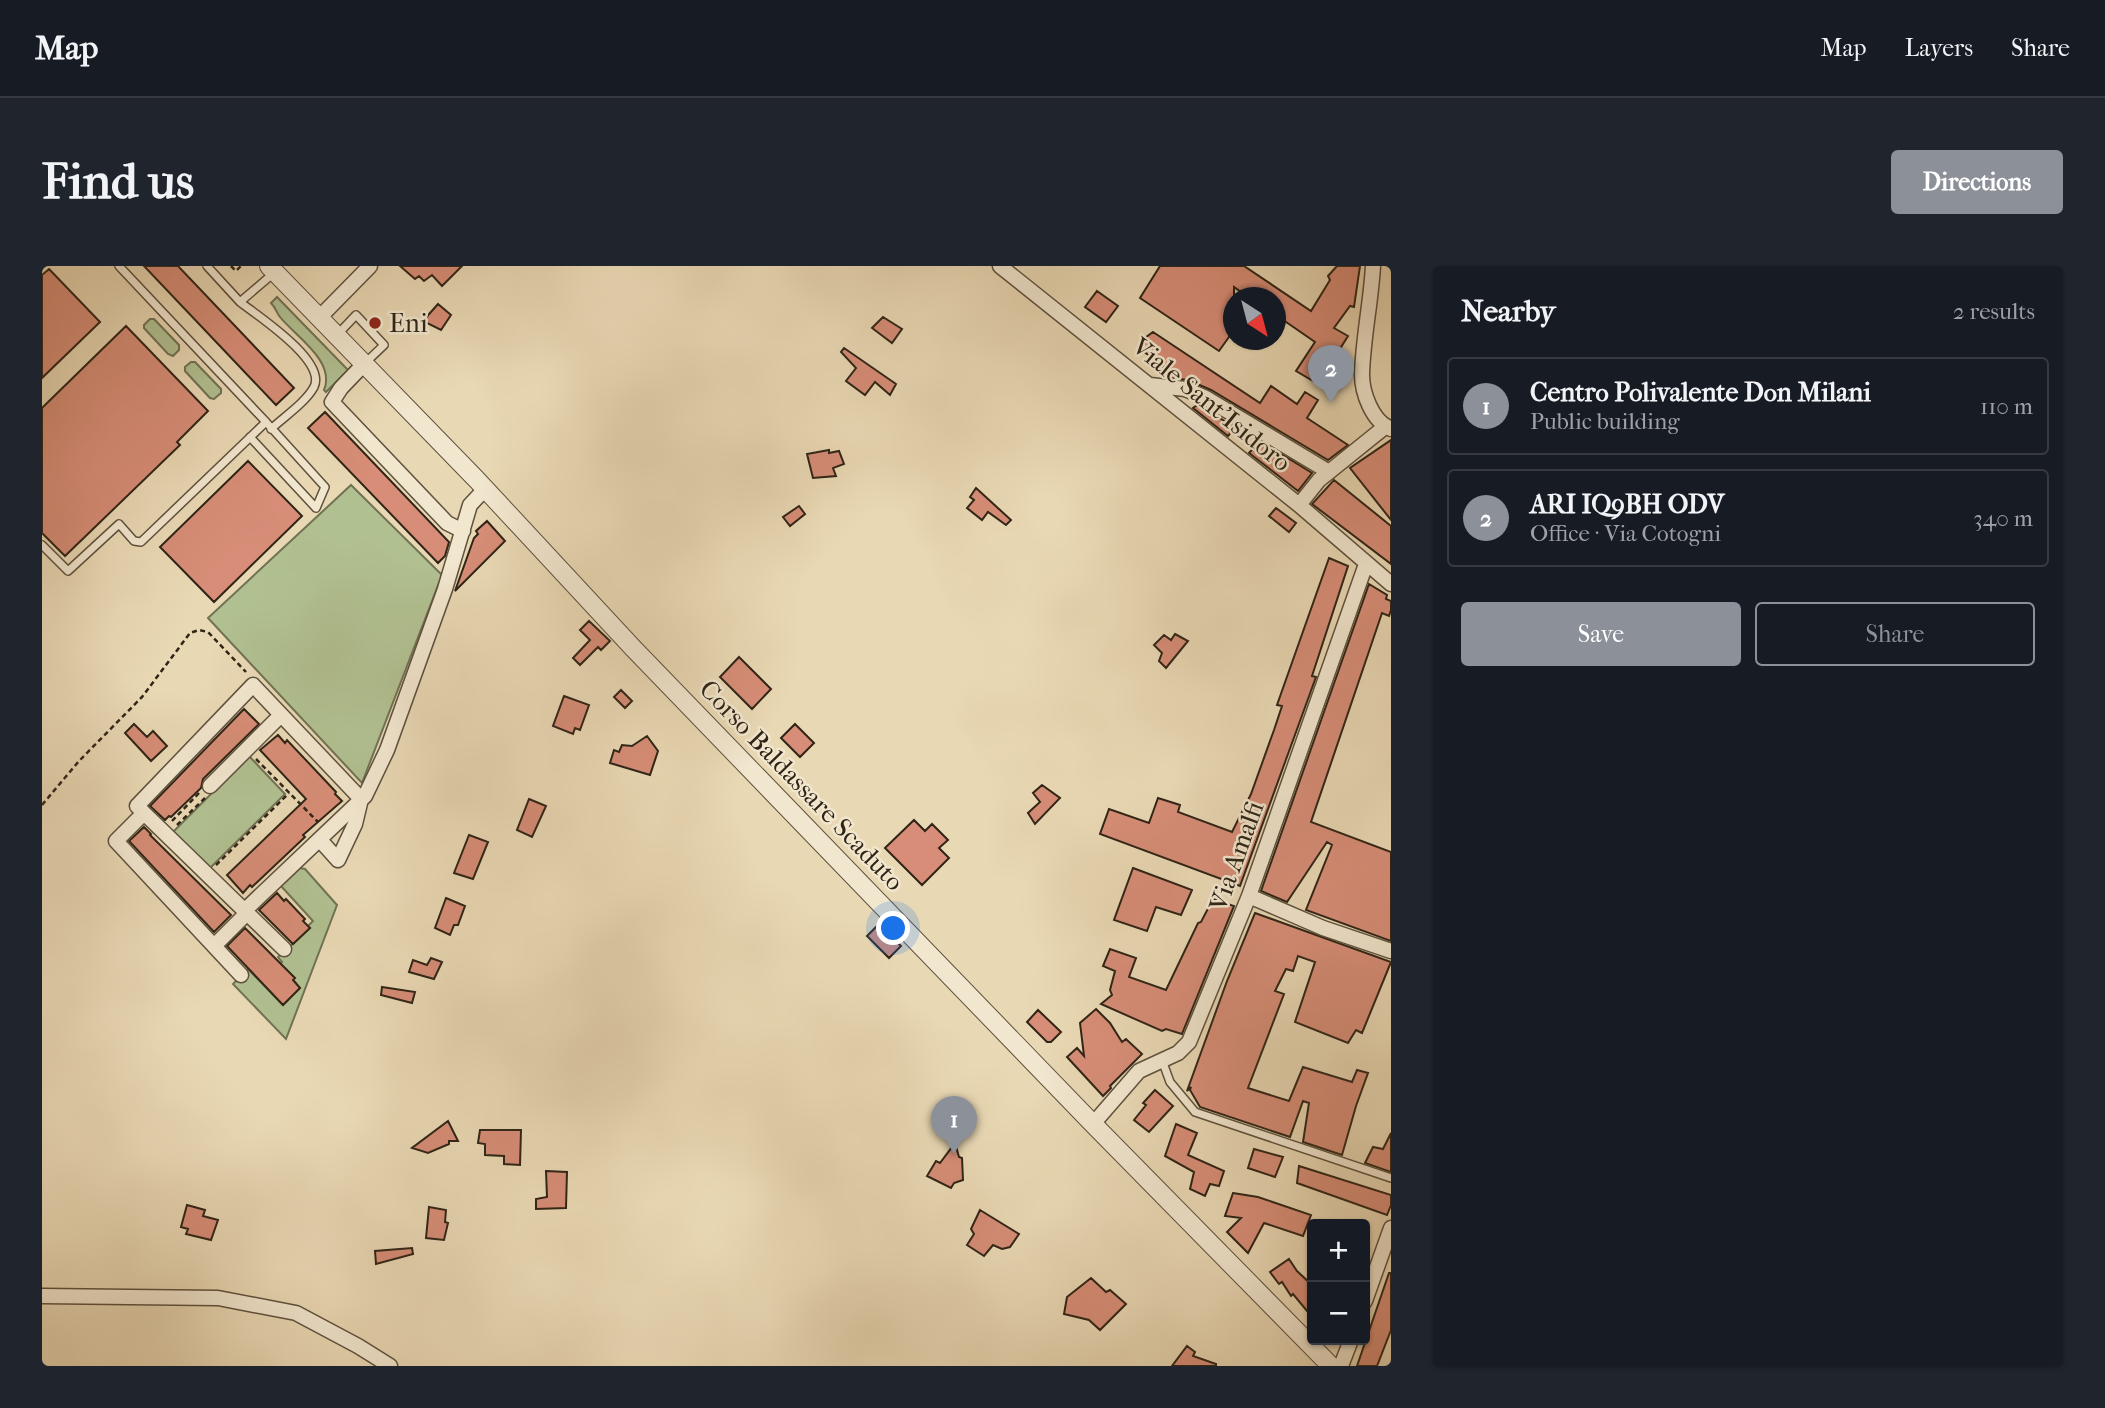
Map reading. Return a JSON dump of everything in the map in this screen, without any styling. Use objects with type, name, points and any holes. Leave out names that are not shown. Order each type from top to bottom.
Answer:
[{"type":"street","points":[[320,318],[370,266]]},
{"type":"street","name":"Viale Sant'Isidoro","points":[[1000,266],[1299,505],[1391,584]]},
{"type":"street","points":[[1299,505],[1329,472],[1388,428],[1371,410],[1362,377],[1373,266]]},
{"type":"street","name":"Corso Baldassare Scaduto","points":[[272,269],[485,489],[633,648],[1331,1366]]},
{"type":"street","points":[[364,364],[341,388],[332,402],[447,523],[463,531]]},
{"type":"street","points":[[1150,385],[1185,389],[1206,398],[1329,472]]},
{"type":"street","points":[[320,840],[338,860],[355,824],[361,799],[387,750],[445,589],[470,505],[485,489]]},
{"type":"street","name":"Via Amalfi","points":[[1093,1124],[1139,1071],[1178,1053],[1189,1042],[1249,896],[1366,564]]},
{"type":"street","points":[[284,949],[137,806],[253,685],[361,799]]},
{"type":"street","points":[[207,790],[281,715]]},
{"type":"street","points":[[214,946],[361,799]]},
{"type":"street","points":[[144,813],[116,841],[241,975]]},
{"type":"street","points":[[1249,896],[1323,928],[1391,951]]},
{"type":"street","points":[[1370,1287],[1391,1228]]},
{"type":"street","points":[[42,1296],[218,1298],[241,1301],[296,1313],[359,1346],[390,1366]]},
{"type":"street","points":[[1341,1366],[1349,1345]]},
{"type":"lane","points":[[119,266],[325,487],[316,508],[250,437]]},
{"type":"lane","points":[[42,545],[68,571],[119,524],[134,541],[141,542],[250,437],[309,394],[315,384],[316,373],[312,365],[285,337],[240,302],[207,266]]},
{"type":"lane","points":[[240,302],[272,269]]},
{"type":"lane","points":[[336,335],[356,315],[384,345],[364,364]]},
{"type":"lane","points":[[1162,1060],[1170,1082],[1195,1112],[1391,1178]]},
{"type":"path","points":[[232,266],[236,271],[241,266]]},
{"type":"path","points":[[42,805],[79,761],[142,697],[190,634],[199,630],[208,632],[251,678],[253,685]]},
{"type":"path","points":[[247,750],[317,822]]},
{"type":"path","points":[[178,815],[207,790]]},
{"type":"path","points":[[167,835],[207,790]]},
{"type":"path","points":[[206,874],[289,793]]},
{"type":"green space","points":[[277,297],[348,370],[326,392],[324,369],[319,359],[279,315],[271,303]]},
{"type":"green space","points":[[150,319],[154,319],[179,345],[179,350],[173,356],[144,328]]},
{"type":"green space","points":[[195,362],[221,389],[221,393],[214,399],[185,371],[185,367]]},
{"type":"green space","points":[[351,485],[442,575],[362,783],[208,618]]},
{"type":"green space","points":[[249,756],[285,794],[206,872],[170,835]]},
{"type":"green space","points":[[300,868],[305,869],[337,905],[286,1039],[233,984],[248,969],[283,1005],[300,988],[280,964],[282,962],[278,957],[310,928],[308,926],[313,921],[281,886]]},
{"type":"building","points":[[144,266],[178,266],[294,388],[276,405]]},
{"type":"building","points":[[400,266],[462,266],[442,286],[432,275],[424,281],[419,276],[415,279]]},
{"type":"building","points":[[1160,266],[1244,266],[1275,287],[1223,287],[1223,345],[1219,351],[1140,298]]},
{"type":"building","points":[[1337,266],[1360,266],[1354,307],[1350,306],[1334,328],[1348,336],[1333,360],[1329,358],[1313,381],[1296,371],[1315,342],[1286,322],[1286,294],[1311,311],[1330,280],[1328,276]]},
{"type":"building","points":[[49,269],[100,322],[42,378],[42,275]]},
{"type":"building","points":[[1097,291],[1118,306],[1106,322],[1085,307]]},
{"type":"building","points":[[438,304],[451,315],[441,330],[423,321]]},
{"type":"building","points":[[883,317],[902,329],[892,343],[872,328]]},
{"type":"building","points":[[126,326],[208,411],[177,442],[180,445],[65,556],[42,533],[42,408]]},
{"type":"building","points":[[1153,332],[1260,403],[1271,386],[1297,404],[1305,392],[1318,400],[1307,418],[1348,445],[1328,460],[1211,390],[1188,380],[1170,378],[1160,373],[1164,366],[1140,349],[1145,343],[1142,340]]},
{"type":"building","points":[[844,348],[896,384],[890,395],[875,382],[865,395],[846,381],[856,368],[841,352]]},
{"type":"building","points":[[1197,405],[1235,427],[1228,436],[1193,408]]},
{"type":"building","points":[[325,412],[449,542],[445,556],[438,563],[308,428]]},
{"type":"building","points":[[1391,440],[1391,520],[1350,468]]},
{"type":"building","points":[[1260,441],[1312,473],[1298,491],[1249,453]]},
{"type":"building","points":[[829,450],[829,453],[839,451],[844,464],[833,468],[836,476],[813,478],[807,454]]},
{"type":"building","points":[[248,461],[302,516],[214,602],[160,547]]},
{"type":"building","points":[[1334,480],[1391,526],[1391,564],[1312,504]]},
{"type":"building","points":[[976,488],[1011,520],[1006,525],[988,512],[982,520],[967,508],[974,500],[970,497]]},
{"type":"building","points":[[799,506],[805,514],[790,526],[783,517]]},
{"type":"building","points":[[1276,508],[1296,523],[1289,532],[1269,516]]},
{"type":"building","points":[[487,521],[505,541],[455,591],[474,538],[478,534],[476,531]]},
{"type":"building","points":[[1329,558],[1348,566],[1312,676],[1316,677],[1240,886],[1100,834],[1109,809],[1149,823],[1158,798],[1180,805],[1178,812],[1232,832],[1251,794],[1274,730],[1282,706],[1277,705]]},
{"type":"building","points":[[1369,584],[1387,595],[1386,599],[1391,601],[1391,610],[1389,616],[1382,613],[1311,822],[1391,852],[1391,941],[1306,910],[1332,845],[1327,842],[1287,902],[1261,891]]},
{"type":"building","points":[[589,621],[610,641],[601,650],[598,647],[580,665],[573,658],[590,640],[580,630]]},
{"type":"building","points":[[1175,634],[1188,641],[1166,668],[1159,661],[1162,653],[1154,645],[1164,635],[1171,640]]},
{"type":"building","points":[[739,657],[771,689],[752,709],[720,677]]},
{"type":"building","points":[[621,690],[632,701],[625,708],[614,697]]},
{"type":"building","points":[[564,696],[589,705],[580,730],[575,728],[573,734],[553,726]]},
{"type":"building","points":[[244,709],[259,724],[203,779],[201,788],[165,820],[150,806]]},
{"type":"building","points":[[134,724],[147,737],[153,731],[167,746],[151,761],[125,733]]},
{"type":"building","points":[[795,724],[814,743],[800,757],[781,738]]},
{"type":"building","points":[[278,735],[285,743],[287,740],[342,801],[243,893],[227,875],[306,799],[260,750]]},
{"type":"building","points":[[647,736],[658,751],[650,775],[610,763],[614,750],[619,752],[622,745],[632,746]]},
{"type":"building","points":[[1042,785],[1060,798],[1035,824],[1028,813],[1040,802],[1033,793]]},
{"type":"building","points":[[529,799],[546,806],[532,837],[517,830]]},
{"type":"building","points":[[914,820],[925,831],[932,824],[948,840],[939,848],[949,858],[922,885],[885,848]]},
{"type":"building","points":[[144,827],[231,915],[214,932],[129,841]]},
{"type":"building","points":[[469,835],[488,842],[473,879],[454,873]]},
{"type":"building","points":[[1133,868],[1192,890],[1181,915],[1156,907],[1147,931],[1114,920]]},
{"type":"building","points":[[277,893],[305,919],[303,921],[310,928],[293,944],[259,910]]},
{"type":"building","points":[[446,898],[465,906],[458,925],[454,925],[450,935],[435,928]]},
{"type":"building","points":[[1213,899],[1234,906],[1182,1034],[1166,1029],[1162,1031],[1101,1004],[1112,995],[1110,990],[1115,971],[1103,966],[1110,949],[1136,958],[1129,977],[1166,990],[1198,923]]},
{"type":"building","points":[[1255,913],[1391,962],[1362,1033],[1356,1030],[1348,1043],[1295,1022],[1315,962],[1298,956],[1293,971],[1286,969],[1275,991],[1284,994],[1248,1088],[1289,1101],[1303,1067],[1352,1082],[1357,1070],[1368,1073],[1342,1155],[1303,1142],[1309,1103],[1303,1101],[1290,1137],[1200,1107],[1190,1090],[1191,1087],[1187,1091]]},
{"type":"building","points":[[879,924],[901,946],[889,958],[867,936]]},
{"type":"building","points":[[245,928],[295,978],[293,980],[300,988],[283,1005],[227,946]]},
{"type":"building","points":[[431,958],[442,962],[434,979],[409,972],[413,960],[427,965]]},
{"type":"building","points":[[382,987],[415,992],[412,1003],[381,995]]},
{"type":"building","points":[[1096,1009],[1110,1023],[1122,1042],[1126,1039],[1142,1054],[1103,1096],[1067,1057],[1077,1048],[1084,1056],[1080,1023]]},
{"type":"building","points":[[1038,1010],[1061,1032],[1051,1042],[1047,1042],[1027,1022]]},
{"type":"building","points":[[1155,1090],[1173,1106],[1149,1132],[1134,1120],[1146,1105],[1143,1103]]},
{"type":"building","points":[[448,1121],[458,1141],[449,1141],[449,1144],[428,1153],[412,1148]]},
{"type":"building","points":[[1176,1124],[1197,1133],[1188,1155],[1224,1171],[1219,1186],[1210,1184],[1205,1196],[1190,1189],[1194,1172],[1165,1156]]},
{"type":"building","points":[[480,1130],[521,1130],[520,1165],[504,1164],[504,1156],[485,1155],[485,1144],[478,1143]]},
{"type":"building","points":[[1391,1133],[1391,1172],[1365,1163],[1373,1147],[1383,1149]]},
{"type":"building","points":[[955,1143],[959,1157],[962,1158],[963,1180],[954,1183],[951,1188],[927,1176],[936,1161],[940,1163]]},
{"type":"building","points":[[1254,1149],[1283,1157],[1275,1177],[1248,1168]]},
{"type":"building","points":[[1299,1166],[1391,1195],[1387,1215],[1297,1183]]},
{"type":"building","points":[[546,1171],[567,1172],[566,1208],[536,1209],[536,1199],[547,1197]]},
{"type":"building","points":[[1233,1193],[1258,1197],[1311,1215],[1307,1219],[1303,1236],[1264,1223],[1248,1253],[1227,1232],[1241,1218],[1225,1216]]},
{"type":"building","points":[[187,1205],[205,1210],[203,1216],[218,1220],[211,1240],[186,1234],[188,1229],[181,1227]]},
{"type":"building","points":[[429,1207],[446,1210],[445,1222],[448,1223],[444,1240],[426,1238]]},
{"type":"building","points":[[980,1210],[1019,1234],[1010,1247],[1002,1249],[993,1245],[984,1256],[967,1245],[974,1234],[971,1229]]},
{"type":"building","points":[[412,1248],[413,1254],[376,1264],[375,1251]]},
{"type":"building","points":[[1289,1259],[1307,1280],[1307,1311],[1293,1294],[1291,1296],[1282,1282],[1279,1284],[1270,1272]]},
{"type":"building","points":[[1391,1273],[1391,1330],[1377,1366],[1357,1366],[1364,1345],[1370,1345],[1370,1328]]},
{"type":"building","points":[[1091,1278],[1106,1292],[1110,1290],[1126,1304],[1100,1330],[1089,1320],[1064,1314],[1067,1297]]},
{"type":"building","points":[[1187,1346],[1195,1352],[1193,1356],[1216,1366],[1172,1366]]},
{"type":"place","name":"Eni","points":[[375,323]]},
{"type":"place","name":"ARI IQ9BH ODV","points":[[1331,403]]},
{"type":"place","name":"Centro Polivalente Don Milani","points":[[954,1154]]}]
